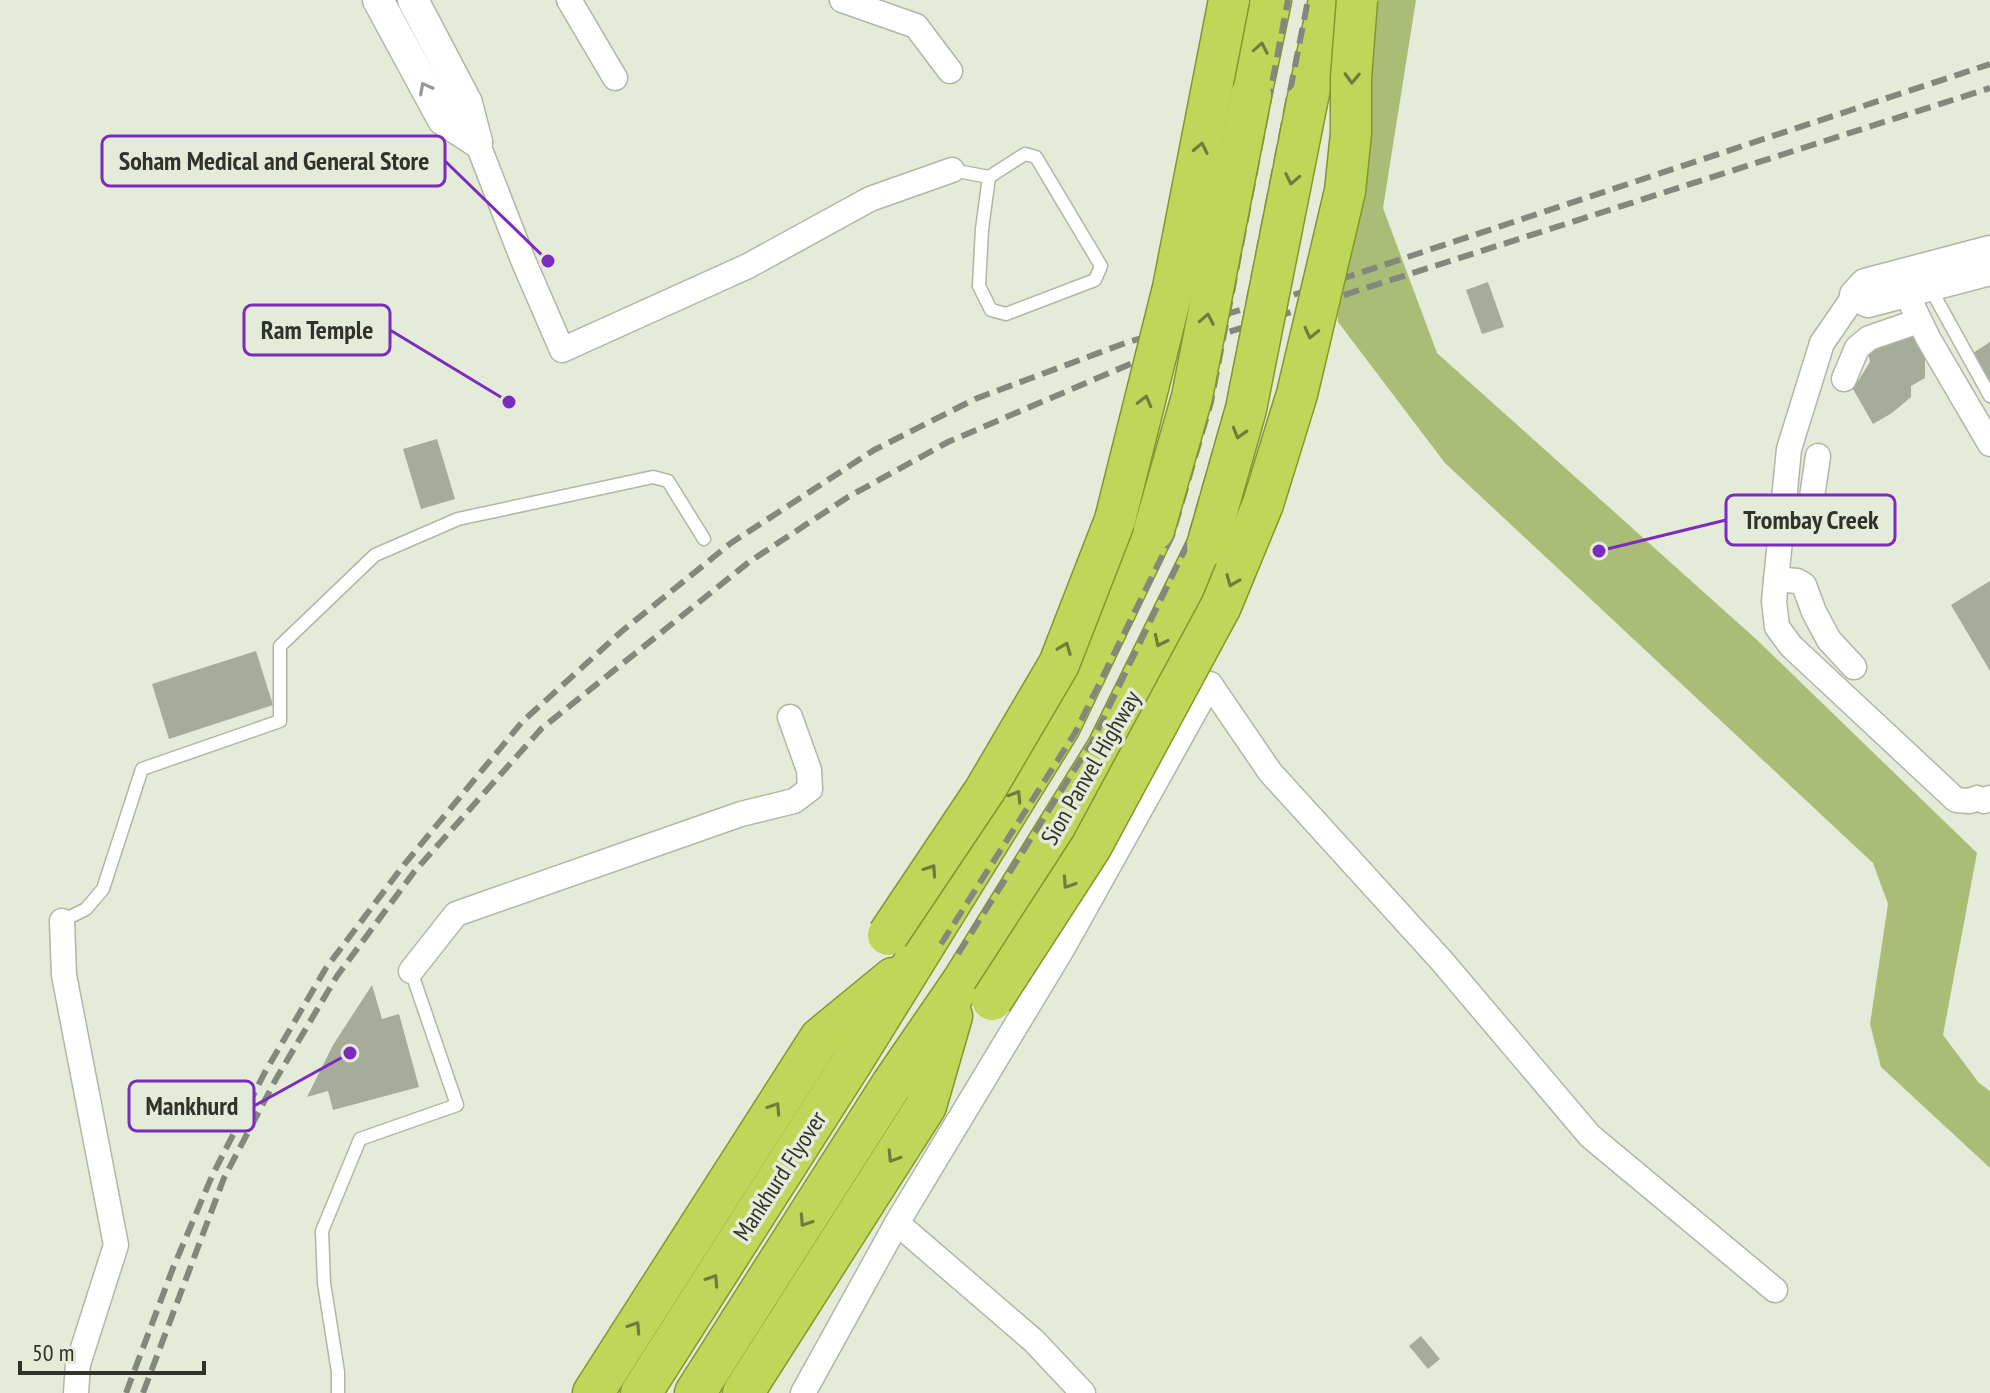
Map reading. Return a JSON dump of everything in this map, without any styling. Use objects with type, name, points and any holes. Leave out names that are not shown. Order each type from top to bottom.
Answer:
[{"type":"highway","points":[[593,1393],[820,1038],[902,947],[985,790],[1059,664],[1115,520],[1173,288],[1229,0]]},
{"type":"highway","name":"Sion Panvel Highway","points":[[902,947],[958,887],[1060,726],[1154,530],[1192,397],[1271,0]]},
{"type":"highway","name":"Sion Panvel Highway","points":[[977,991],[1107,749],[1207,546],[1246,409],[1329,0]]},
{"type":"highway","points":[[743,1393],[926,1106],[977,991],[1091,847],[1221,606],[1263,504],[1297,394],[1345,191],[1357,0]]},
{"type":"highway","name":"Mankhurd Flyover","points":[[641,1393],[854,1059],[902,947]]},
{"type":"highway","name":"Mankhurd Flyover","points":[[695,1393],[892,1084],[977,991]]},
{"type":"street","points":[[378,0],[443,120],[477,142]]},
{"type":"street","points":[[413,0],[467,103],[477,142],[562,350],[748,266],[870,199],[952,170]]},
{"type":"street","points":[[569,0],[615,78]]},
{"type":"street","points":[[842,0],[916,26],[950,71]]},
{"type":"street","points":[[1990,251],[1868,302],[1855,295],[1822,343],[1789,449],[1774,601],[1777,627],[1791,646],[1956,800],[1977,798],[1984,801],[1990,798]]},
{"type":"street","points":[[1911,284],[1990,270]]},
{"type":"street","points":[[1911,284],[1919,321],[1990,444]]},
{"type":"street","points":[[1844,379],[1857,348],[1869,338],[1919,321]]},
{"type":"street","points":[[1782,517],[1808,527],[1818,456]]},
{"type":"street","points":[[1776,579],[1797,581],[1804,585],[1829,640],[1854,667]]},
{"type":"street","points":[[803,1393],[897,1223],[1064,946],[1210,684],[1270,772],[1441,960],[1590,1136],[1775,1290]]},
{"type":"street","points":[[411,971],[456,914],[741,814],[794,801],[810,789],[809,770],[790,717]]},
{"type":"street","points":[[62,921],[64,975],[116,1245],[78,1364],[76,1393]]},
{"type":"street","points":[[897,1223],[1034,1341],[1083,1393]]},
{"type":"lane","points":[[952,170],[989,177],[1025,154],[1036,157],[1101,266],[1095,280],[1006,314],[991,310],[979,286],[989,177]]},
{"type":"lane","points":[[1911,284],[1990,396]]},
{"type":"lane","points":[[62,921],[86,909],[103,889],[142,769],[280,721],[280,646],[375,555],[458,519],[653,477],[668,481],[704,539]]},
{"type":"lane","points":[[338,1393],[338,1372],[324,1283],[322,1231],[350,1163],[360,1139],[457,1105],[411,971]]},
{"type":"shaded area","points":[[1371,0],[1416,0],[1383,208],[1437,353],[1756,639],[1977,853],[1943,1035],[1979,1083],[1990,1091],[1990,1168],[1881,1067],[1870,1024],[1888,904],[1873,863],[1445,463],[1338,322],[1335,208]]},
{"type":"building","points":[[1488,282],[1504,327],[1482,334],[1466,290]]},
{"type":"building","points":[[1916,326],[1925,354],[1925,378],[1911,386],[1911,397],[1873,424],[1853,389],[1870,362],[1867,347]]},
{"type":"building","points":[[1990,342],[1990,385],[1970,355]]},
{"type":"building","points":[[437,439],[455,499],[421,509],[403,449]]},
{"type":"building","points":[[1990,581],[1990,671],[1951,605]]},
{"type":"building","points":[[256,651],[273,705],[169,739],[152,684]]},
{"type":"building","points":[[372,985],[382,1019],[399,1014],[419,1087],[333,1110],[328,1091],[307,1097],[333,1045]]},
{"type":"building","points":[[1421,1336],[1440,1359],[1428,1369],[1409,1346]]},
{"type":"railway","points":[[941,944],[1075,733],[1172,536],[1211,402],[1288,0]]},
{"type":"railway","points":[[958,954],[1092,742],[1189,541],[1228,406],[1308,0]]},
{"type":"railway","points":[[126,1393],[212,1176],[265,1072],[326,968],[403,866],[522,722],[621,632],[731,543],[874,450],[975,399],[1128,342],[1290,296],[1990,64]]},
{"type":"railway","points":[[143,1393],[224,1178],[276,1079],[337,976],[414,872],[541,729],[749,562],[848,497],[948,442],[1135,362],[1990,88]]},
{"type":"place","name":"Soham Medical and General Store","points":[[548,261]]},
{"type":"place","name":"Ram Temple","points":[[509,402]]},
{"type":"place","name":"Trombay Creek","points":[[1599,551]]},
{"type":"place","name":"Mankhurd","points":[[350,1053]]}]
